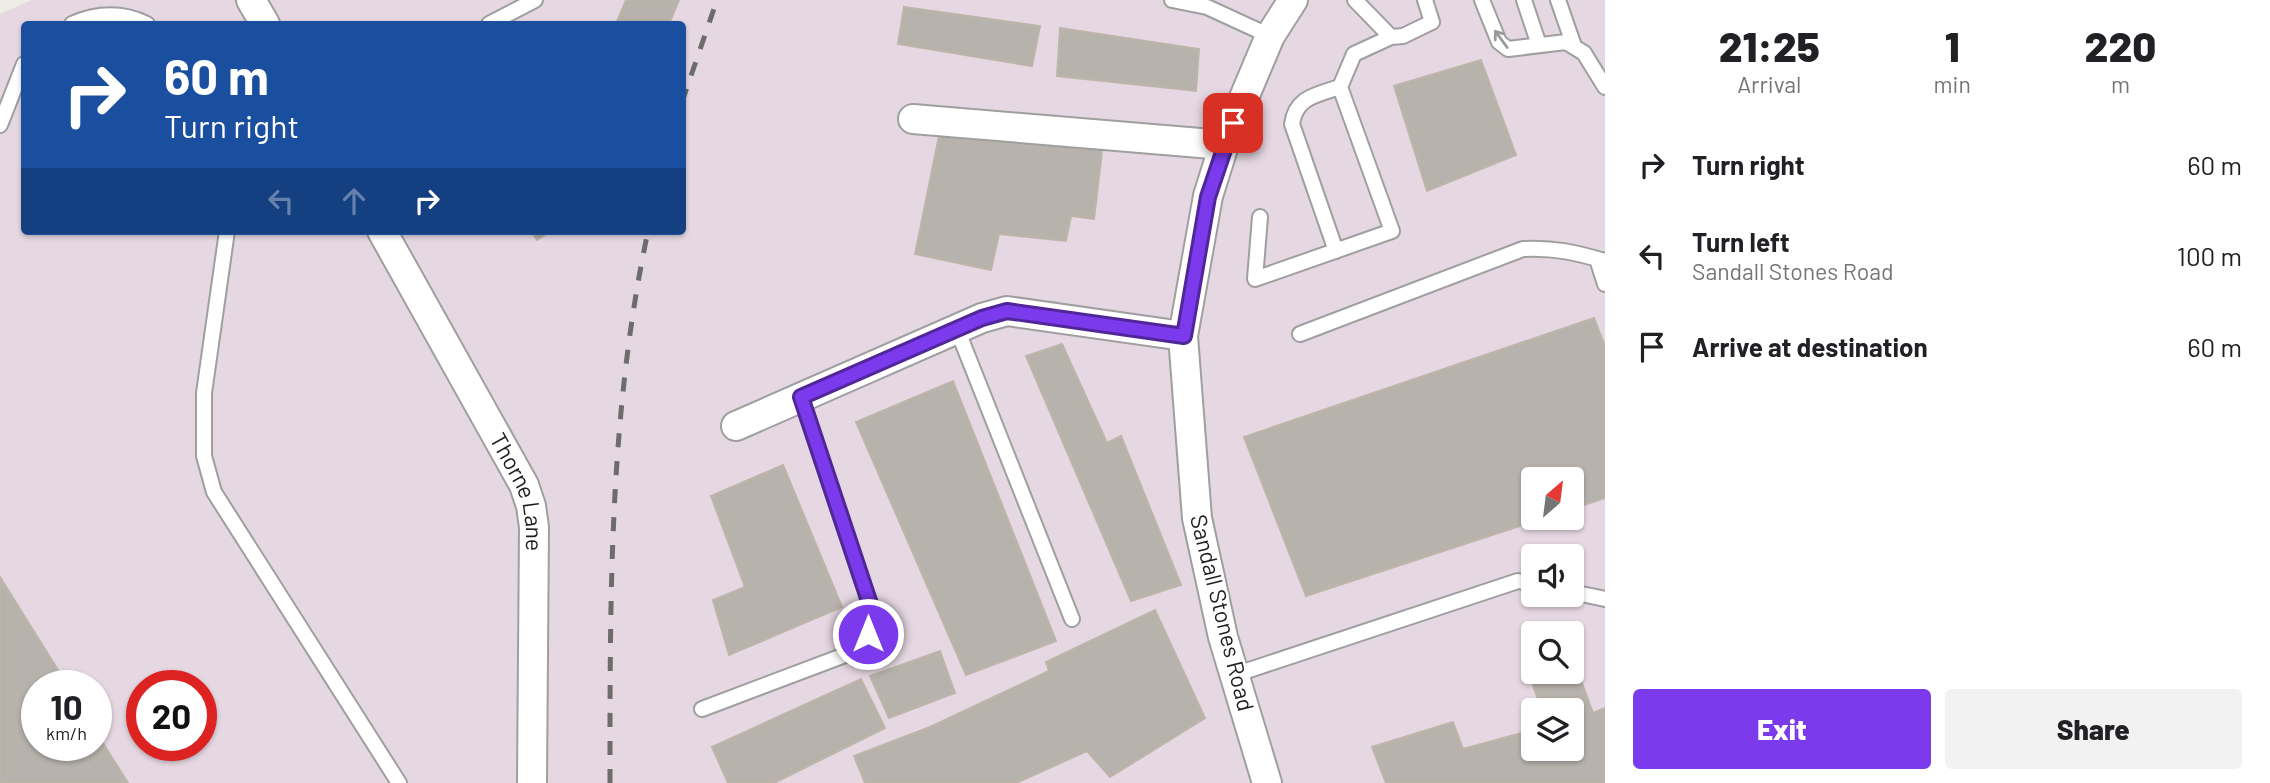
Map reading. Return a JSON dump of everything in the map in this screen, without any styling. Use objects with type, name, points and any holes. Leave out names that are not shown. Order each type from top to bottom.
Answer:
[{"type":"street","points":[[251,0],[263,21]]},
{"type":"street","name":"Sandall Stones Road","points":[[1267,783],[1234,675],[1197,518],[1184,336],[1208,197],[1224,145],[1270,36],[1293,0]]},
{"type":"street","points":[[913,119],[1224,145]]},
{"type":"street","name":"Thorne Lane","points":[[384,235],[523,485],[531,506],[534,527],[532,783]]},
{"type":"street","points":[[736,426],[957,329],[1007,311],[1184,336]]},
{"type":"lane","points":[[495,21],[534,0]]},
{"type":"lane","points":[[1355,0],[1391,37]]},
{"type":"lane","points":[[1260,217],[1255,279],[1392,231],[1340,87],[1354,54],[1432,22],[1425,0]]},
{"type":"lane","points":[[1482,0],[1499,42],[1508,49],[1566,42],[1574,46],[1592,64],[1605,87]]},
{"type":"lane","points":[[1524,0],[1539,45]]},
{"type":"lane","points":[[1558,0],[1574,46]]},
{"type":"lane","points":[[1181,1],[1207,7],[1270,36]]},
{"type":"lane","points":[[79,21],[89,17],[115,15],[141,21]]},
{"type":"lane","points":[[0,125],[21,72]]},
{"type":"lane","points":[[1336,251],[1292,124],[1294,111],[1301,100],[1340,87]]},
{"type":"lane","points":[[227,235],[204,393],[204,457],[214,492],[399,783]]},
{"type":"lane","points":[[1300,334],[1523,249],[1558,249],[1601,260],[1605,285]]},
{"type":"lane","points":[[957,329],[1072,619]]},
{"type":"lane","points":[[702,709],[853,652],[868,634],[871,607],[801,397]]},
{"type":"lane","points":[[1234,675],[1521,582]]},
{"type":"lane","points":[[1584,595],[1605,599]]},
{"type":"shaded area","points":[[32,0],[1605,0],[1605,783],[0,783],[0,14]]},
{"type":"building","points":[[626,0],[679,0],[670,21],[617,21]]},
{"type":"building","points":[[904,7],[1040,26],[1032,66],[898,44]]},
{"type":"building","points":[[1060,28],[1199,49],[1196,91],[1057,76]]},
{"type":"building","points":[[1481,60],[1516,155],[1427,191],[1394,86]]},
{"type":"building","points":[[942,121],[1103,143],[1094,219],[1071,216],[1066,241],[999,234],[991,270],[915,254]]},
{"type":"building","points":[[1594,318],[1605,346],[1605,498],[1584,505],[1584,467],[1521,467],[1521,526],[1306,596],[1244,437]]},
{"type":"building","points":[[1062,344],[1107,443],[1121,436],[1181,585],[1131,601],[1026,356]]},
{"type":"building","points":[[953,381],[1056,641],[966,675],[856,422]]},
{"type":"building","points":[[783,465],[842,607],[729,655],[713,600],[745,587],[711,496]]},
{"type":"building","points":[[0,577],[58,670],[21,670],[21,761],[112,761],[112,758],[128,783],[0,783]]},
{"type":"building","points":[[1155,610],[1205,718],[1110,777],[1087,751],[1016,783],[865,783],[854,756],[930,727],[1049,671],[1046,662]]},
{"type":"building","points":[[940,651],[955,693],[889,718],[870,676]]},
{"type":"building","points":[[861,679],[885,728],[774,783],[728,783],[712,747]]},
{"type":"building","points":[[1532,684],[1582,684],[1593,713],[1605,708],[1605,783],[1386,783],[1372,747],[1453,722],[1463,749],[1521,733],[1521,761],[1584,761],[1584,698],[1538,698]]},
{"type":"railway","points":[[686,90],[717,0]]},
{"type":"railway","points":[[610,783],[614,506],[626,368],[647,235]]},
{"type":"route","points":[[868,634],[871,607],[801,397],[982,318],[1007,311],[1184,336],[1208,197],[1233,123]]}]
